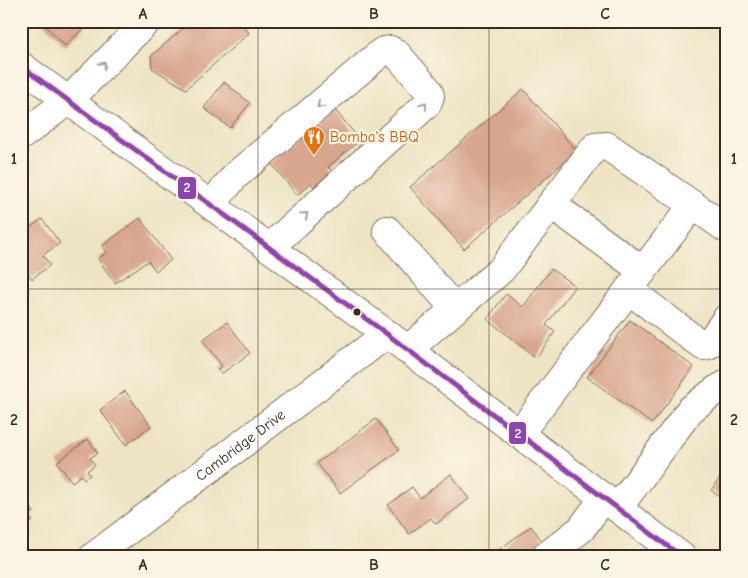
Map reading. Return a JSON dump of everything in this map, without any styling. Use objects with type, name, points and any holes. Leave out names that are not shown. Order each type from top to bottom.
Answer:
[{"type":"main road","points":[[21,136],[69,100],[147,21]]},
{"type":"main road","points":[[211,205],[235,176],[383,51],[390,50],[396,53],[428,90],[430,96],[427,104],[269,248]]},
{"type":"main road","points":[[21,66],[397,342],[682,557]]},
{"type":"main road","name":"Cambridge Drive","points":[[94,557],[397,342],[455,309],[501,270],[595,147],[607,146],[727,229]]},
{"type":"main road","points":[[552,204],[636,281],[702,346],[708,345],[727,318]]},
{"type":"main road","points":[[519,434],[693,205]]},
{"type":"main road","points":[[386,230],[455,309]]},
{"type":"main road","points":[[545,557],[582,529],[611,503],[690,410],[727,384]]},
{"type":"building","points":[[41,21],[91,21],[65,46]]},
{"type":"building","points":[[192,21],[239,21],[249,33],[186,89],[152,68],[151,56]]},
{"type":"building","points":[[224,82],[250,103],[230,128],[204,108]]},
{"type":"building","points":[[523,89],[577,151],[464,249],[410,187]]},
{"type":"building","points":[[335,110],[360,140],[328,167],[332,171],[314,187],[311,183],[297,195],[271,163]]},
{"type":"building","points":[[140,218],[171,260],[156,271],[148,261],[115,283],[98,259],[107,252],[102,246]]},
{"type":"building","points":[[42,219],[60,243],[43,255],[50,265],[32,279],[25,269],[21,272],[21,234]]},
{"type":"building","points":[[551,269],[575,286],[546,325],[555,332],[536,358],[487,319],[506,294],[523,307]]},
{"type":"building","points":[[630,320],[694,367],[652,424],[587,377]]},
{"type":"building","points":[[227,322],[250,353],[221,374],[217,369],[222,366],[202,340]]},
{"type":"building","points":[[125,391],[151,426],[126,445],[100,410]]},
{"type":"building","points":[[376,419],[399,450],[340,493],[317,463]]},
{"type":"building","points":[[88,439],[98,453],[90,458],[95,465],[87,471],[90,475],[84,479],[81,475],[72,482],[57,462]]},
{"type":"building","points":[[727,468],[727,502],[711,490]]},
{"type":"building","points":[[451,474],[469,499],[436,524],[431,518],[409,534],[388,505],[412,487],[420,498]]},
{"type":"building","points":[[21,487],[27,496],[24,499],[34,512],[29,516],[33,521],[21,529]]},
{"type":"building","points":[[531,526],[545,545],[529,557],[489,557]]},
{"type":"transit line","name":"2","points":[[21,66],[387,334],[682,557]]},
{"type":"place","name":"Bomba's BBQ","points":[[314,156]]}]
